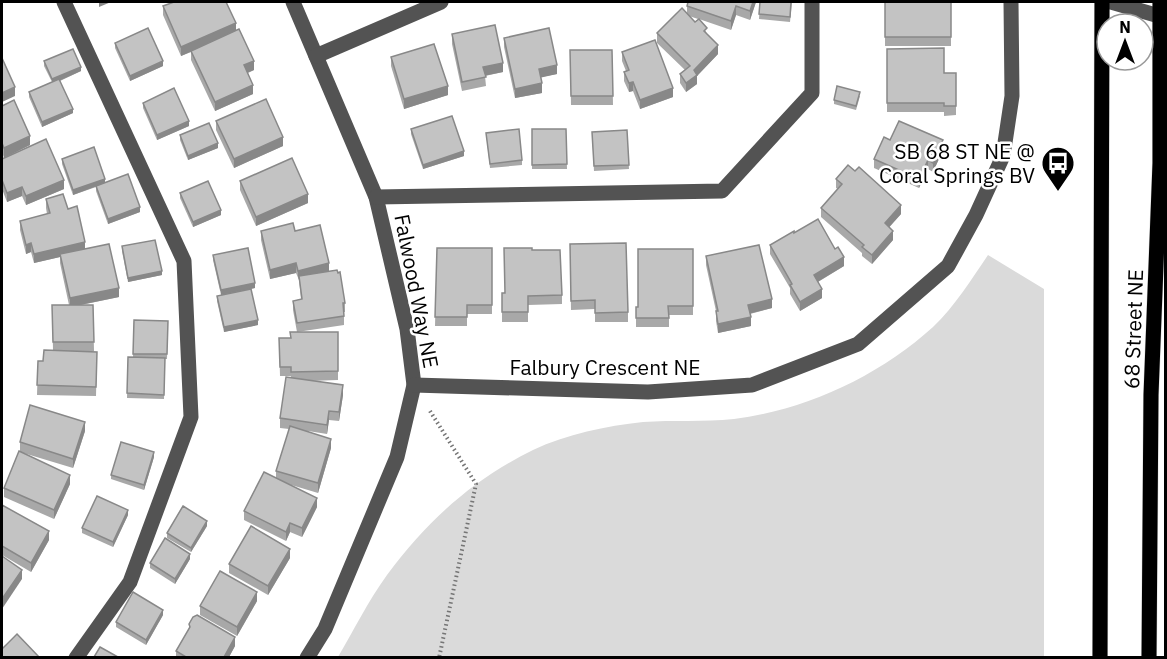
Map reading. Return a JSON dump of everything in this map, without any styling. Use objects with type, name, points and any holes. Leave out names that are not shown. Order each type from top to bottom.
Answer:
[{"type":"main road","name":"68 Street NE","points":[[1100,657],[1102,2]]},
{"type":"main road","name":"68 Street NE","points":[[1149,657],[1151,395],[1163,156],[1162,12]]},
{"type":"street","points":[[64,2],[184,261],[191,417],[130,582],[76,657]]},
{"type":"street","name":"Falwood Way NE","points":[[293,2],[376,197],[407,329],[414,385],[397,457],[325,629],[307,657]]},
{"type":"street","points":[[316,56],[441,2]]},
{"type":"street","points":[[376,197],[722,191],[812,93],[812,2]]},
{"type":"street","name":"Falbury Crescent NE","points":[[414,385],[648,392],[752,385],[858,344],[948,266],[1003,156],[1012,96],[1011,2]]},
{"type":"street","points":[[1111,2],[1162,12]]},
{"type":"path","points":[[414,385],[476,484],[439,657]]},
{"type":"shaded area","points":[[988,255],[1044,289],[1044,657],[338,657],[374,595],[402,555],[452,503],[511,462],[559,439],[587,432],[643,422],[734,419],[788,408],[840,388],[889,361],[933,327],[956,302]]},
{"type":"building","points":[[174,2],[226,2],[236,23],[181,47],[163,6]]},
{"type":"building","points":[[688,2],[753,2],[750,11],[736,6],[731,21],[687,6]]},
{"type":"building","points":[[760,2],[791,2],[790,17],[759,14]]},
{"type":"building","points":[[885,2],[951,2],[951,37],[885,37]]},
{"type":"building","points":[[682,8],[695,22],[699,19],[707,28],[704,31],[718,45],[694,70],[697,75],[686,83],[680,74],[690,66],[657,33]]},
{"type":"building","points":[[495,25],[503,63],[483,67],[486,77],[462,82],[452,34]]},
{"type":"building","points":[[148,28],[163,61],[130,76],[115,43]]},
{"type":"building","points":[[549,28],[557,65],[539,69],[542,83],[515,89],[504,38]]},
{"type":"building","points":[[239,29],[254,61],[244,65],[253,85],[215,102],[191,51]]},
{"type":"building","points":[[655,40],[673,88],[640,100],[633,82],[629,83],[624,72],[629,70],[622,52]]},
{"type":"building","points":[[434,44],[448,86],[404,99],[391,57]]},
{"type":"building","points":[[944,48],[944,73],[956,73],[956,106],[944,106],[944,103],[887,103],[887,49]]},
{"type":"building","points":[[73,49],[81,67],[52,79],[44,61]]},
{"type":"building","points":[[570,50],[612,50],[613,96],[571,96]]},
{"type":"building","points":[[2,58],[15,87],[2,93]]},
{"type":"building","points":[[59,79],[73,109],[42,122],[29,92]]},
{"type":"building","points":[[837,86],[860,92],[856,106],[834,100]]},
{"type":"building","points":[[174,88],[189,121],[157,135],[143,103]]},
{"type":"building","points":[[266,99],[283,137],[234,159],[216,121]]},
{"type":"building","points":[[14,100],[30,136],[4,148],[2,106]]},
{"type":"building","points":[[452,116],[464,151],[423,165],[411,129]]},
{"type":"building","points":[[899,121],[943,140],[933,163],[928,160],[919,179],[874,159],[884,137],[890,140]]},
{"type":"building","points":[[209,123],[218,143],[188,156],[180,135]]},
{"type":"building","points":[[519,129],[522,160],[490,164],[486,133]]},
{"type":"building","points":[[532,129],[566,129],[567,164],[532,165]]},
{"type":"building","points":[[627,130],[629,165],[594,166],[592,132]]},
{"type":"building","points":[[46,139],[64,180],[26,196],[22,187],[7,193],[2,180],[2,159]]},
{"type":"building","points":[[94,147],[105,179],[73,190],[62,159]]},
{"type":"building","points":[[292,158],[308,194],[256,217],[240,181]]},
{"type":"building","points":[[848,165],[855,171],[859,167],[901,205],[885,223],[893,231],[872,255],[862,247],[864,245],[821,208],[842,184],[836,179]]},
{"type":"building","points":[[128,174],[140,207],[108,219],[96,186]]},
{"type":"building","points":[[208,181],[221,210],[193,222],[180,193]]},
{"type":"building","points":[[63,194],[68,209],[77,206],[85,242],[34,254],[31,243],[26,245],[20,221],[50,213],[46,199]]},
{"type":"building","points":[[818,219],[835,249],[838,247],[844,257],[814,275],[822,289],[800,302],[770,245]]},
{"type":"building","points":[[293,223],[295,231],[320,225],[329,263],[298,271],[296,263],[270,270],[261,231]]},
{"type":"building","points":[[155,240],[162,271],[128,278],[122,246]]},
{"type":"building","points":[[626,243],[628,312],[595,313],[595,300],[571,301],[570,244]]},
{"type":"building","points":[[109,244],[119,288],[70,298],[60,254]]},
{"type":"building","points":[[759,245],[772,299],[748,305],[751,317],[718,324],[716,311],[718,311],[706,256]]},
{"type":"building","points":[[248,248],[255,283],[221,290],[213,255]]},
{"type":"building","points":[[437,248],[492,248],[492,305],[467,305],[467,317],[435,317]]},
{"type":"building","points":[[504,248],[560,250],[562,295],[528,296],[528,312],[502,312],[502,293],[505,293]]},
{"type":"building","points":[[638,249],[693,249],[693,306],[668,306],[669,318],[636,318]]},
{"type":"building","points":[[337,270],[338,273],[340,272],[345,303],[343,303],[344,316],[297,323],[293,301],[302,299],[299,276]]},
{"type":"building","points":[[251,289],[258,320],[224,327],[217,296]]},
{"type":"building","points":[[52,305],[93,305],[94,342],[53,342]]},
{"type":"building","points":[[134,320],[168,321],[167,354],[133,354]]},
{"type":"building","points":[[290,332],[338,332],[338,371],[291,372],[291,367],[280,367],[279,338],[291,338]]},
{"type":"building","points":[[44,350],[97,352],[96,387],[37,385],[38,361],[43,361]]},
{"type":"building","points":[[128,357],[165,358],[164,395],[127,393]]},
{"type":"building","points":[[286,377],[343,385],[339,412],[329,411],[327,425],[280,418]]},
{"type":"building","points":[[30,405],[85,422],[73,459],[20,442]]},
{"type":"building","points":[[290,426],[331,439],[318,483],[276,471]]},
{"type":"building","points":[[121,442],[154,452],[144,485],[111,475]]},
{"type":"building","points":[[19,451],[70,475],[54,510],[4,488]]},
{"type":"building","points":[[264,472],[317,498],[302,528],[290,523],[286,532],[244,511]]},
{"type":"building","points":[[97,496],[128,510],[113,542],[82,528]]},
{"type":"building","points":[[2,505],[49,531],[31,563],[2,546]]},
{"type":"building","points":[[183,506],[207,521],[191,548],[167,533]]},
{"type":"building","points":[[251,526],[290,549],[268,586],[229,564]]},
{"type":"building","points":[[165,538],[190,554],[175,579],[150,563]]},
{"type":"building","points":[[2,556],[22,570],[2,599]]},
{"type":"building","points":[[220,571],[257,592],[237,627],[200,606]]},
{"type":"building","points":[[133,592],[163,610],[146,640],[116,622]]},
{"type":"building","points":[[197,615],[235,637],[224,657],[186,657],[176,651],[193,617]]},
{"type":"building","points":[[17,634],[39,657],[2,657],[2,649]]},
{"type":"building","points":[[100,647],[118,657],[94,657]]},
{"type":"place","name":"SB 68 ST NE @ Coral Springs BV","points":[[1058,192]]}]
